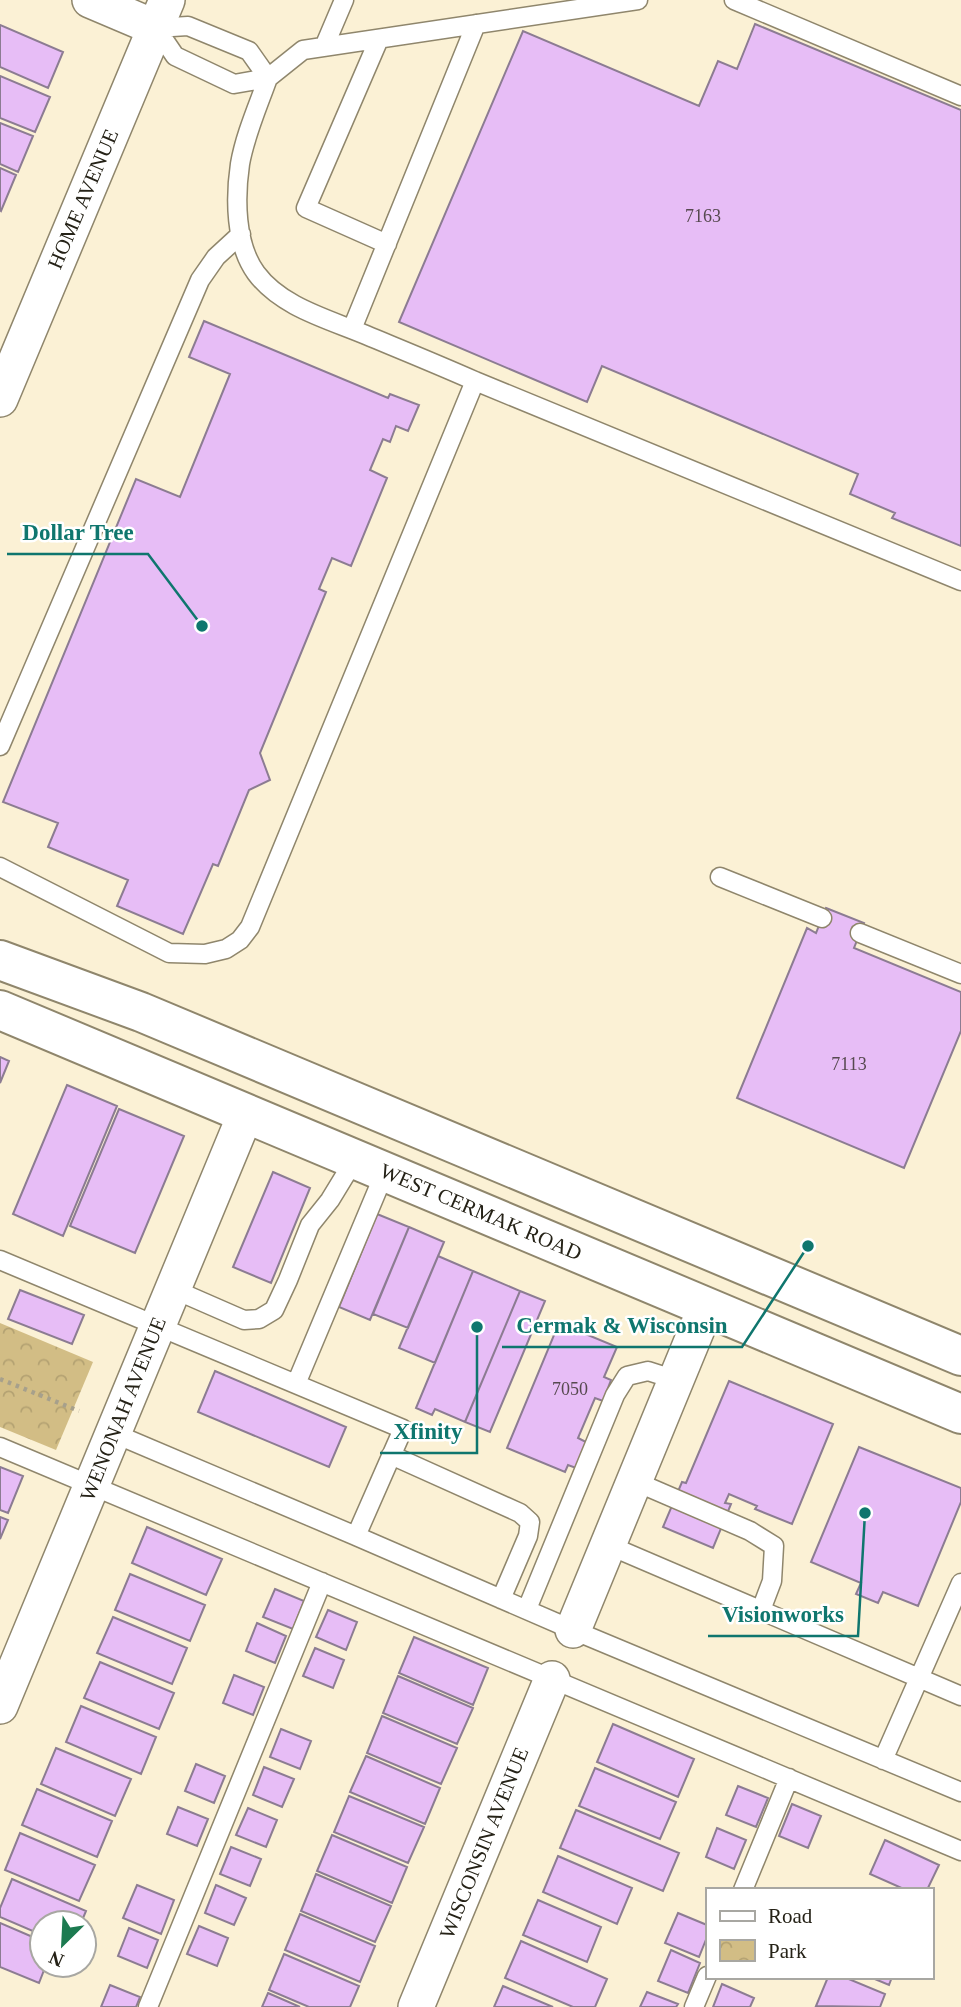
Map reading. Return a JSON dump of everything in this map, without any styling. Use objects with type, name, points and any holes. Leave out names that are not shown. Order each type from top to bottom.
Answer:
[{"type":"main road","points":[[0,960],[141,1012],[961,1356]]},
{"type":"main road","name":"WEST CERMAK ROAD","points":[[0,1010],[961,1414]]},
{"type":"street","points":[[90,0],[161,14]]},
{"type":"street","name":"HOME AVENUE","points":[[0,399],[161,14]]},
{"type":"street","name":"WENONAH AVENUE","points":[[0,1706],[246,1113]]},
{"type":"street","points":[[573,1630],[706,1307]]},
{"type":"street","name":"WISCONSIN AVENUE","points":[[416,2007],[552,1679]]},
{"type":"lane","points":[[324,47],[344,0]]},
{"type":"lane","points":[[161,14],[175,56],[234,84],[268,78],[303,50],[638,0]]},
{"type":"lane","points":[[734,0],[961,96]]},
{"type":"lane","points":[[161,14],[249,51],[268,78]]},
{"type":"lane","points":[[352,329],[476,24]]},
{"type":"lane","points":[[379,39],[306,208],[387,244]]},
{"type":"lane","points":[[268,78],[240,164],[237,206],[246,253],[256,272],[274,292],[301,309],[961,581]]},
{"type":"lane","points":[[0,746],[200,280],[216,257],[241,234]]},
{"type":"lane","points":[[0,867],[169,953],[205,954],[226,950],[240,940],[250,927],[475,380]]},
{"type":"lane","points":[[720,877],[822,918]]},
{"type":"lane","points":[[860,933],[961,974]]},
{"type":"lane","points":[[173,1290],[244,1320],[259,1319],[274,1310],[310,1225],[330,1200],[370,1166]]},
{"type":"lane","points":[[296,1384],[370,1166]]},
{"type":"lane","points":[[0,1259],[402,1429],[356,1536]]},
{"type":"lane","points":[[527,1609],[615,1395],[626,1376],[648,1371],[676,1380]]},
{"type":"lane","points":[[113,1433],[961,1792]]},
{"type":"lane","points":[[0,1447],[961,1851]]},
{"type":"lane","points":[[391,1455],[520,1513],[530,1522],[528,1536],[501,1599]]},
{"type":"lane","points":[[634,1481],[750,1531],[774,1546],[772,1581],[761,1611]]},
{"type":"lane","points":[[608,1545],[961,1696]]},
{"type":"lane","points":[[148,2007],[322,1582]]},
{"type":"lane","points":[[883,1760],[961,1583]]},
{"type":"lane","points":[[744,1888],[789,1778]]},
{"type":"lane","points":[[694,2007],[706,1978]]},
{"type":"path","points":[[0,1379],[79,1411]]},
{"type":"green space","points":[[0,1323],[93,1362],[56,1450],[0,1427]]},
{"type":"building","points":[[755,24],[961,110],[961,546],[892,518],[895,513],[850,494],[858,474],[602,366],[587,402],[399,322],[523,31],[699,106],[718,61],[737,69]]},
{"type":"building","points":[[0,25],[63,52],[48,88],[0,67]]},
{"type":"building","points":[[0,76],[50,97],[35,132],[0,118]]},
{"type":"building","points":[[0,123],[33,136],[18,172],[0,164]]},
{"type":"building","points":[[0,168],[16,175],[1,211],[0,210]]},
{"type":"building","points":[[204,321],[388,398],[390,394],[419,405],[408,431],[396,426],[390,442],[383,439],[370,470],[387,478],[351,566],[332,558],[319,589],[326,592],[260,753],[270,780],[249,790],[218,866],[213,864],[183,934],[117,906],[128,880],[48,847],[58,823],[3,802],[136,479],[180,497],[230,374],[189,357]]},
{"type":"building","points":[[826,908],[864,923],[854,948],[961,992],[961,1031],[904,1168],[737,1098],[807,928],[816,933]]},
{"type":"building","points":[[0,1057],[9,1061],[0,1083]]},
{"type":"building","points":[[67,1085],[117,1106],[63,1236],[13,1214]]},
{"type":"building","points":[[119,1109],[184,1136],[135,1253],[70,1226]]},
{"type":"building","points":[[273,1172],[310,1188],[271,1283],[233,1267]]},
{"type":"building","points":[[377,1214],[409,1227],[370,1320],[339,1307]]},
{"type":"building","points":[[409,1227],[444,1242],[408,1328],[373,1314]]},
{"type":"building","points":[[438,1256],[473,1271],[435,1363],[399,1348]]},
{"type":"building","points":[[473,1271],[520,1291],[465,1422],[435,1409],[432,1415],[416,1408]]},
{"type":"building","points":[[20,1290],[84,1315],[72,1344],[8,1319]]},
{"type":"building","points":[[520,1291],[545,1301],[490,1432],[465,1422]]},
{"type":"building","points":[[559,1323],[617,1347],[604,1377],[611,1380],[603,1401],[595,1398],[578,1438],[586,1442],[576,1468],[568,1465],[565,1472],[507,1448]]},
{"type":"building","points":[[215,1371],[346,1427],[329,1467],[198,1412]]},
{"type":"building","points":[[729,1381],[833,1424],[792,1524],[755,1509],[757,1506],[729,1494],[725,1503],[731,1504],[713,1548],[663,1527],[682,1482],[686,1483]]},
{"type":"building","points":[[859,1447],[961,1488],[961,1502],[918,1606],[883,1592],[878,1603],[856,1594],[861,1583],[811,1562]]},
{"type":"building","points":[[0,1467],[23,1476],[8,1513],[0,1510]]},
{"type":"building","points":[[0,1517],[8,1520],[0,1539]]},
{"type":"building","points":[[147,1527],[222,1559],[206,1595],[132,1563]]},
{"type":"building","points":[[130,1574],[205,1605],[190,1641],[115,1610]]},
{"type":"building","points":[[275,1589],[304,1601],[293,1629],[263,1617]]},
{"type":"building","points":[[328,1610],[357,1622],[346,1650],[316,1637]]},
{"type":"building","points":[[113,1617],[187,1648],[172,1684],[97,1653]]},
{"type":"building","points":[[257,1623],[286,1636],[275,1663],[246,1651]]},
{"type":"building","points":[[414,1637],[488,1668],[473,1705],[399,1673]]},
{"type":"building","points":[[315,1648],[344,1660],[333,1688],[303,1676]]},
{"type":"building","points":[[100,1662],[174,1693],[159,1729],[84,1698]]},
{"type":"building","points":[[234,1675],[264,1687],[253,1715],[223,1703]]},
{"type":"building","points":[[398,1676],[473,1708],[457,1744],[383,1713]]},
{"type":"building","points":[[81,1706],[156,1737],[141,1774],[66,1742]]},
{"type":"building","points":[[382,1716],[457,1748],[441,1784],[367,1753]]},
{"type":"building","points":[[613,1724],[694,1759],[678,1797],[597,1762]]},
{"type":"building","points":[[281,1729],[311,1741],[300,1769],[270,1757]]},
{"type":"building","points":[[56,1748],[131,1779],[115,1816],[41,1784]]},
{"type":"building","points":[[366,1756],[440,1788],[425,1824],[350,1792]]},
{"type":"building","points":[[196,1764],[225,1776],[214,1803],[185,1791]]},
{"type":"building","points":[[264,1767],[294,1779],[282,1807],[253,1795]]},
{"type":"building","points":[[595,1768],[676,1802],[660,1839],[579,1806]]},
{"type":"building","points":[[738,1786],[768,1798],[756,1827],[726,1815]]},
{"type":"building","points":[[37,1789],[112,1821],[97,1857],[22,1825]]},
{"type":"building","points":[[349,1796],[424,1827],[408,1863],[334,1832]]},
{"type":"building","points":[[792,1804],[821,1816],[808,1848],[779,1836]]},
{"type":"building","points":[[178,1807],[208,1819],[197,1846],[167,1834]]},
{"type":"building","points":[[248,1808],[277,1820],[266,1847],[236,1835]]},
{"type":"building","points":[[576,1810],[679,1853],[663,1891],[560,1848]]},
{"type":"building","points":[[717,1828],[746,1840],[734,1869],[706,1857]]},
{"type":"building","points":[[20,1833],[95,1865],[79,1901],[5,1870]]},
{"type":"building","points":[[332,1835],[407,1867],[392,1903],[317,1871]]},
{"type":"building","points":[[885,1840],[939,1865],[928,1888],[902,1888],[870,1874]]},
{"type":"building","points":[[231,1847],[261,1859],[250,1886],[220,1874]]},
{"type":"building","points":[[558,1856],[632,1888],[617,1924],[543,1892]]},
{"type":"building","points":[[316,1874],[391,1906],[375,1942],[301,1911]]},
{"type":"building","points":[[12,1879],[81,1909],[28,1909],[28,1929],[0,1917],[0,1908]]},
{"type":"building","points":[[137,1885],[174,1900],[161,1934],[123,1918]]},
{"type":"building","points":[[216,1885],[246,1898],[234,1925],[205,1913]]},
{"type":"building","points":[[538,1900],[601,1927],[587,1962],[523,1935]]},
{"type":"building","points":[[678,1913],[706,1925],[706,1940],[699,1957],[665,1943]]},
{"type":"building","points":[[300,1914],[375,1946],[360,1982],[285,1950]]},
{"type":"building","points":[[0,1923],[28,1935],[28,1978],[0,1967]]},
{"type":"building","points":[[199,1926],[228,1938],[217,1966],[187,1954]]},
{"type":"building","points":[[129,1928],[158,1940],[147,1968],[118,1956]]},
{"type":"building","points":[[521,1941],[607,1979],[595,2007],[573,2007],[505,1978]]},
{"type":"building","points":[[671,1950],[700,1963],[688,1993],[658,1981]]},
{"type":"building","points":[[284,1954],[359,1986],[350,2007],[309,2007],[269,1990]]},
{"type":"building","points":[[827,1979],[849,1979],[885,1994],[880,2007],[816,2006]]},
{"type":"building","points":[[875,1979],[891,1979],[889,1985]]},
{"type":"building","points":[[722,1984],[754,1998],[750,2007],[713,2007]]},
{"type":"building","points":[[110,1985],[140,1997],[136,2007],[101,2007]]},
{"type":"building","points":[[503,1986],[553,2007],[494,2007]]},
{"type":"building","points":[[647,1992],[678,2004],[676,2007],[640,2007]]},
{"type":"building","points":[[268,1993],[300,2007],[262,2007]]},
{"type":"place","name":"Dollar Tree","points":[[202,626]]},
{"type":"place","name":"Cermak & Wisconsin","points":[[808,1246]]},
{"type":"place","name":"Xfinity","points":[[477,1327]]},
{"type":"place","name":"Visionworks","points":[[865,1513]]}]
